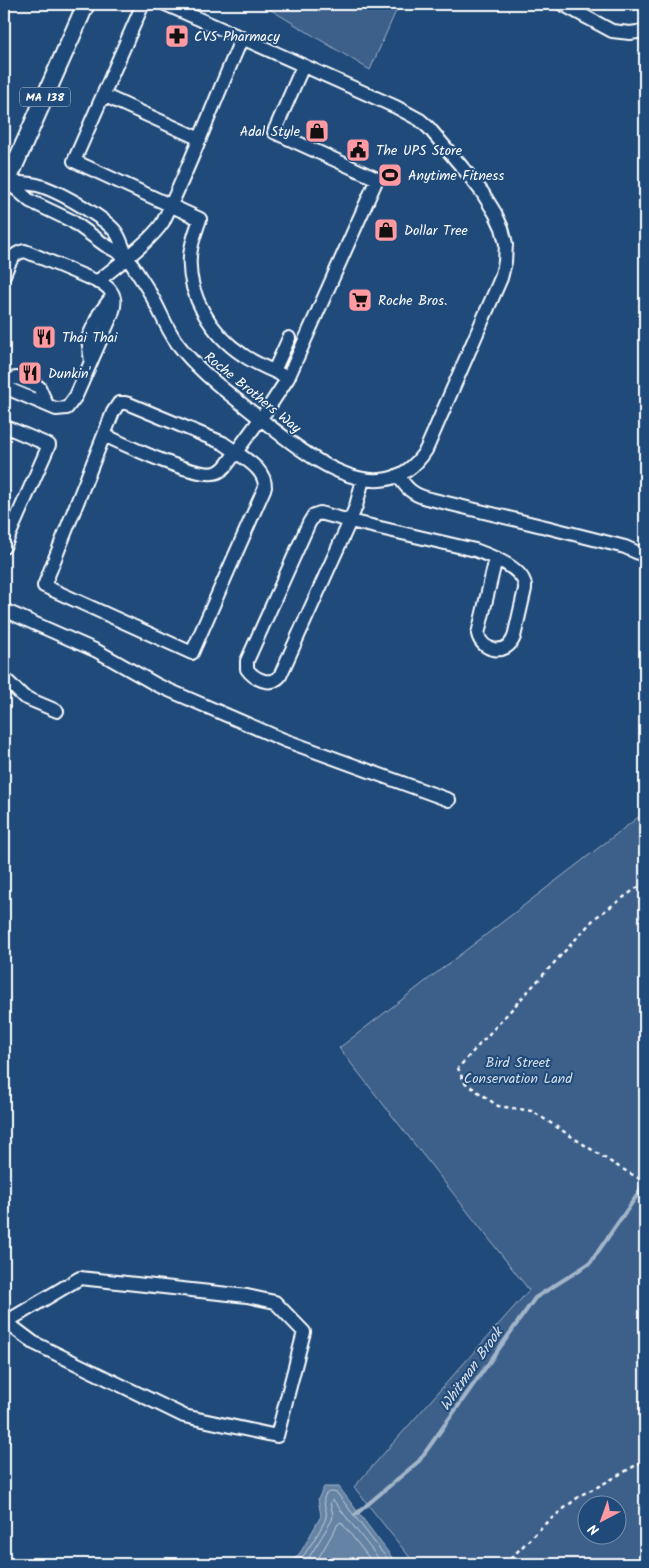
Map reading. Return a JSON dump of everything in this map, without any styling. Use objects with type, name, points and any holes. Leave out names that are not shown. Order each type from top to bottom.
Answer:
[{"type":"main road","name":"MA 138","points":[[5,184],[86,4]]},
{"type":"street","points":[[144,4],[74,161],[200,219],[192,245],[190,265],[195,292],[205,315],[219,335],[238,352],[288,378]]},
{"type":"street","points":[[165,4],[396,107],[420,120],[429,128],[482,192],[495,213],[502,228],[506,244],[505,262],[501,278],[429,444],[418,461],[403,472],[405,486],[414,494],[420,496],[606,542],[645,556]]},
{"type":"street","points":[[562,4],[612,31],[630,33],[645,31]]},
{"type":"street","points":[[97,282],[156,231],[171,205],[210,118],[217,95],[242,38]]},
{"type":"street","points":[[104,435],[167,463],[216,474],[223,469],[261,419],[288,378],[377,179],[274,132],[303,66]]},
{"type":"street","points":[[103,95],[200,139]]},
{"type":"street","name":"Roche Brothers Way","points":[[5,184],[30,201],[72,221],[105,245],[127,257]]},
{"type":"street","name":"Roche Brothers Way","points":[[5,184],[38,185],[72,200],[90,211],[116,232],[127,257],[150,294],[171,334],[190,359],[209,377],[294,444],[318,461],[345,474],[363,479],[380,480],[403,472]]},
{"type":"street","points":[[4,275],[13,256],[24,251],[107,287],[116,302],[90,356],[76,396],[70,405],[60,410],[4,387]]},
{"type":"street","points":[[274,371],[288,338]]},
{"type":"street","points":[[4,380],[17,378],[39,387],[47,405]]},
{"type":"street","points":[[125,402],[223,442],[236,452],[260,472],[265,480],[265,487],[192,653],[44,586],[115,408],[119,404],[125,402]]},
{"type":"street","points":[[4,426],[49,445],[4,547]]},
{"type":"street","points":[[363,479],[350,521],[280,676],[276,680],[269,682],[255,677],[247,669],[247,661],[311,520],[317,514],[323,513],[350,521],[475,550],[496,558],[509,566],[521,576],[526,585],[513,640],[508,648],[500,649],[489,648],[484,645],[480,642],[478,634],[496,558]]},
{"type":"street","points":[[4,610],[97,651],[144,679],[284,740],[449,800]]},
{"type":"street","points":[[4,678],[24,697],[57,711]]},
{"type":"street","points":[[80,1278],[247,1296],[275,1302],[304,1332],[278,1436],[184,1416],[34,1343],[5,1322],[80,1278]]},
{"type":"path","points":[[645,882],[594,918],[458,1068],[464,1082],[498,1106],[532,1111],[645,1182]]},
{"type":"path","points":[[505,1564],[546,1522],[581,1495],[645,1460]]},
{"type":"green space","points":[[261,4],[399,4],[370,70]]},
{"type":"green space","name":"Bird Street Conservation Land","points":[[645,812],[645,1564],[415,1564],[354,1487],[529,1290],[339,1048]]},
{"type":"water","points":[[324,1487],[339,1487],[397,1564],[291,1564],[302,1550],[321,1516],[318,1499]]},
{"type":"waterway","name":"Whitman Brook","points":[[355,1515],[419,1461],[535,1298],[590,1263],[645,1184]]},
{"type":"place","name":"CVS Pharmacy","points":[[177,36]]},
{"type":"place","name":"Adal Style","points":[[317,131]]},
{"type":"place","name":"The UPS Store","points":[[358,150]]},
{"type":"place","name":"Anytime Fitness","points":[[390,175]]},
{"type":"place","name":"Dollar Tree","points":[[386,230]]},
{"type":"place","name":"Roche Bros.","points":[[360,300]]},
{"type":"place","name":"Thai Thai","points":[[44,337]]},
{"type":"place","name":"Dunkin'","points":[[30,373]]}]
